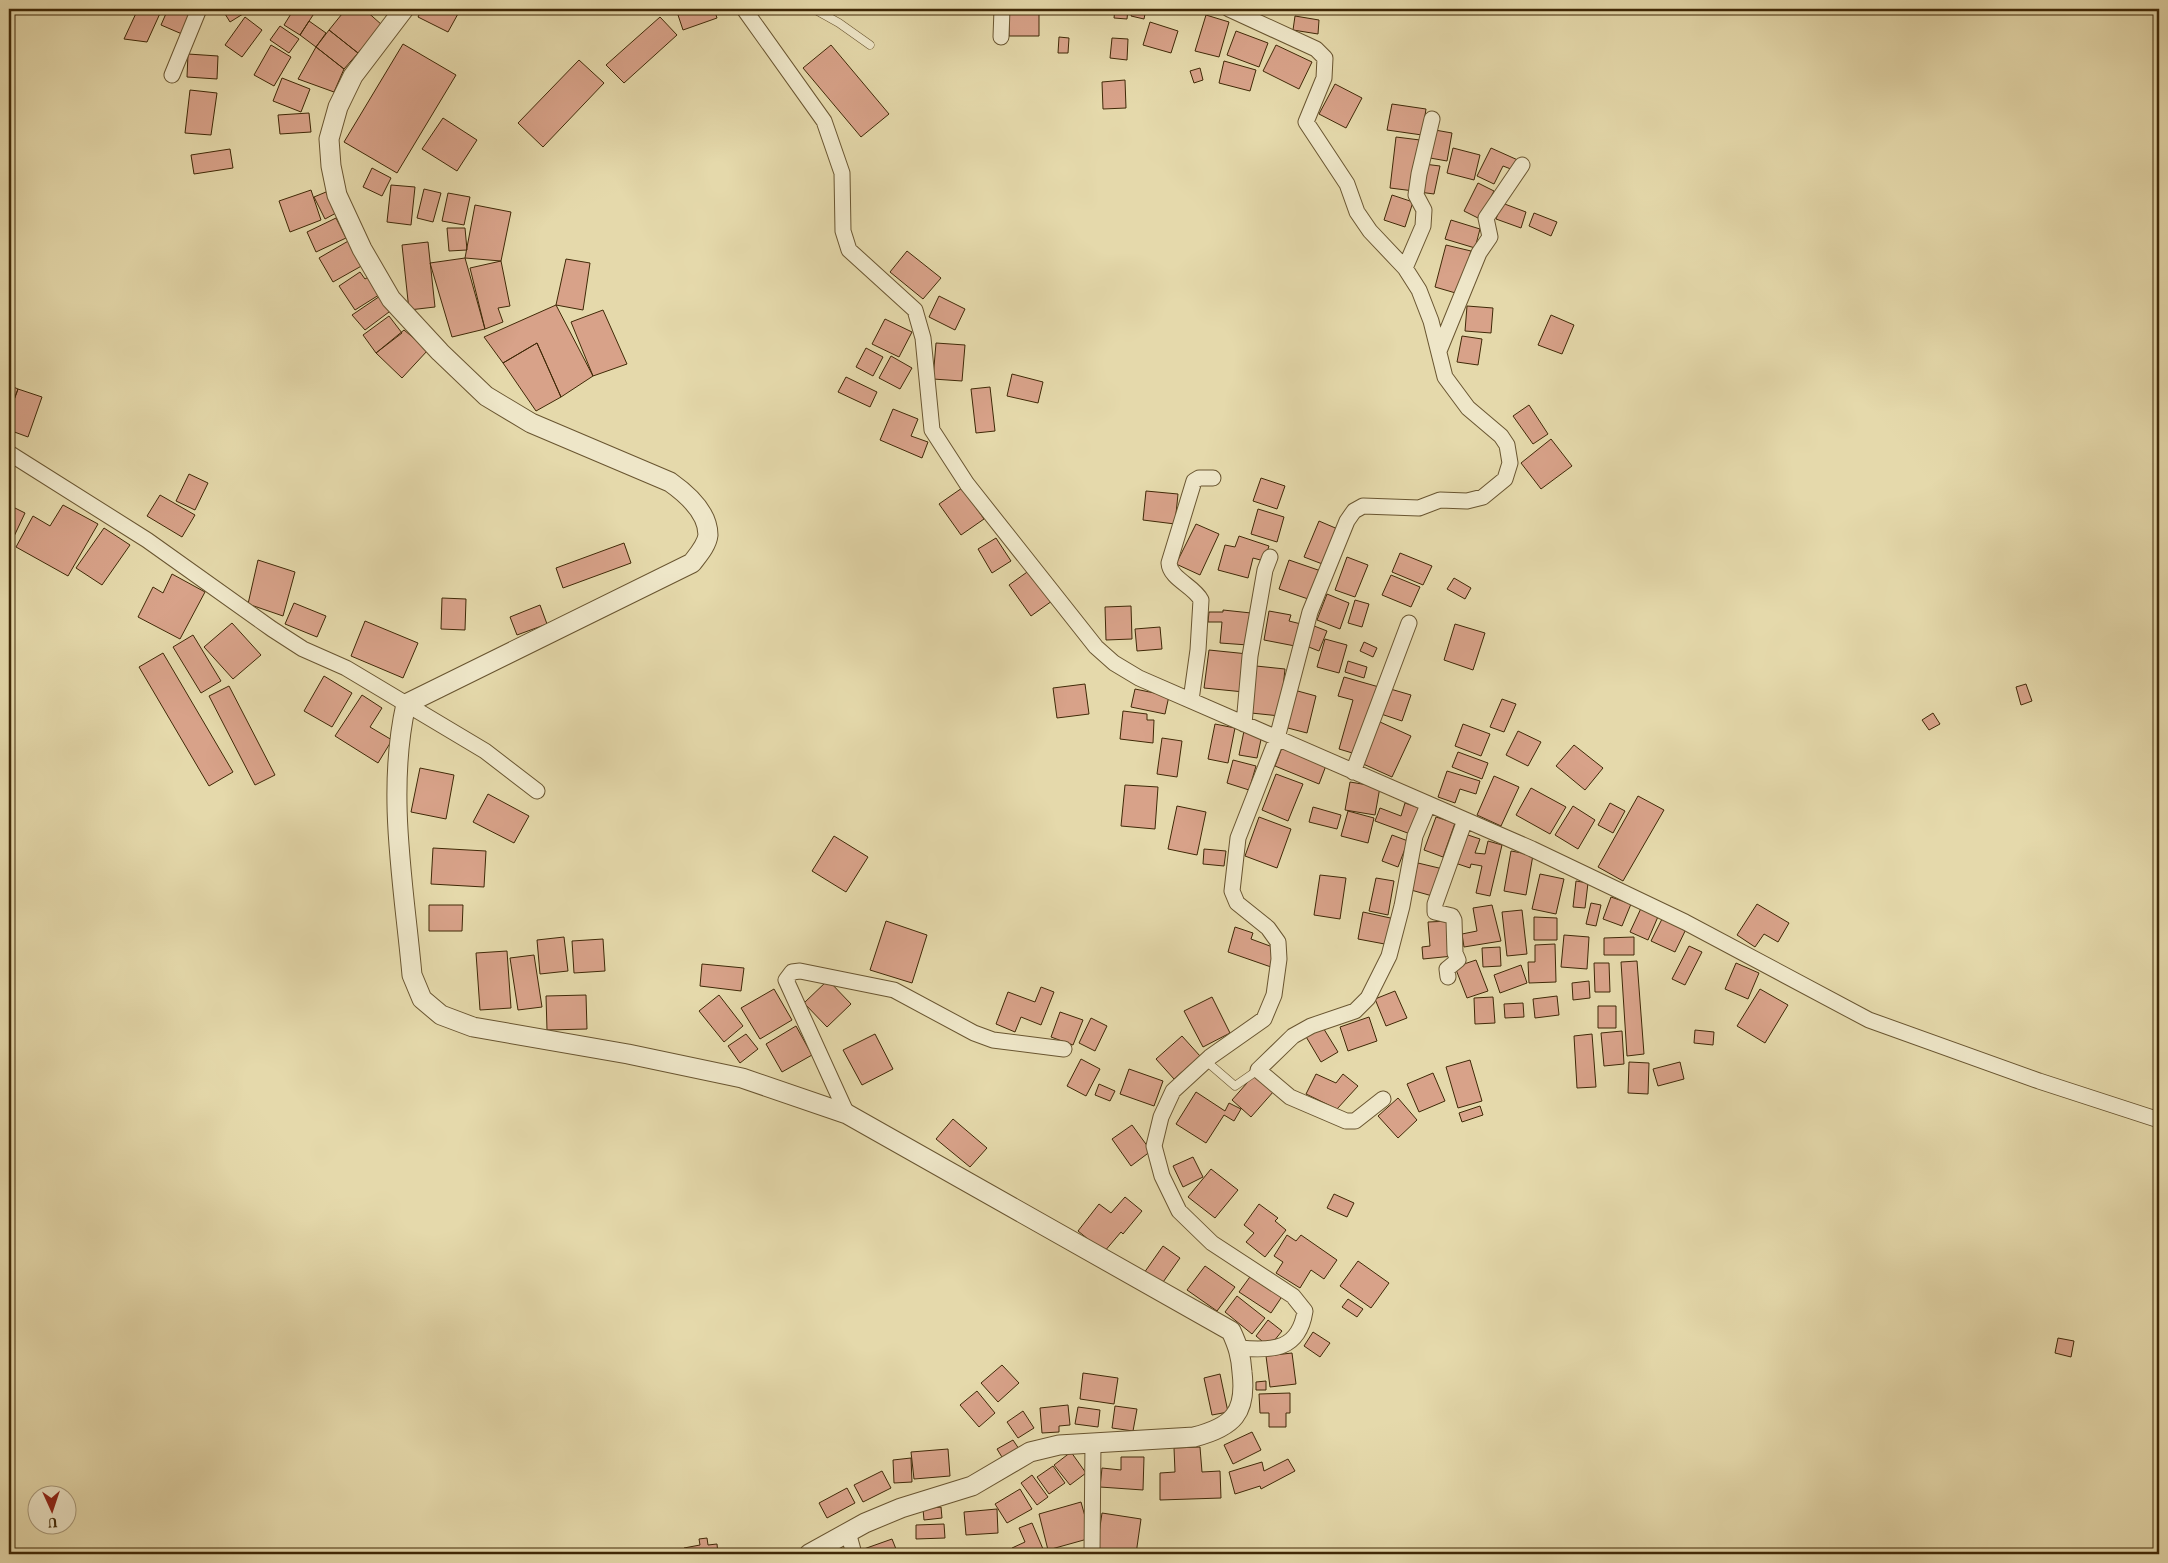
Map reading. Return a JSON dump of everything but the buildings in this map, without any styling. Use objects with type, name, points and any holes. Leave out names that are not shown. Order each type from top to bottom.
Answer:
[{"type":"street","points":[[172,75],[199,9]]},
{"type":"street","points":[[404,9],[353,76],[338,107],[329,139],[330,166],[338,195],[362,249],[391,299],[440,352],[486,396],[531,423],[670,482],[690,496],[705,523],[708,537],[702,551],[692,563],[406,704]]},
{"type":"street","points":[[744,9],[824,121],[842,174],[843,231],[850,250],[915,310],[923,338],[932,430],[967,484],[1096,648],[1114,663],[1139,678],[1532,849],[1685,922],[1869,1020],[2039,1082],[2159,1120]]},
{"type":"street","points":[[1001,37],[1002,9]]},
{"type":"street","points":[[1229,9],[1316,50],[1325,58],[1324,78],[1306,122],[1347,184],[1357,212],[1370,231],[1404,268],[1427,306],[1445,377],[1468,408],[1501,436],[1507,445],[1510,463],[1505,478],[1483,497],[1467,501],[1440,500],[1412,508],[1363,506],[1354,511],[1347,521],[1310,612],[1277,738],[1238,838],[1232,890],[1237,904],[1268,928],[1278,942],[1279,959],[1274,995],[1264,1019],[1206,1061],[1173,1091],[1161,1117],[1154,1146],[1162,1176],[1179,1210],[1212,1243],[1293,1296],[1305,1311],[1297,1336],[1283,1346],[1262,1350],[1240,1348]]},
{"type":"street","points":[[1404,268],[1423,226],[1424,210],[1416,195],[1418,174],[1432,119]]},
{"type":"street","points":[[1439,351],[1479,252],[1490,237],[1486,218],[1522,165]]},
{"type":"street","points":[[9,453],[147,540],[189,568],[230,601],[303,649],[346,668],[485,751],[537,791]]},
{"type":"street","points":[[1191,700],[1198,650],[1201,600],[1198,593],[1172,572],[1169,563],[1194,481],[1199,478],[1213,478]]},
{"type":"street","points":[[1244,724],[1250,656],[1265,570],[1270,556]]},
{"type":"street","points":[[1353,772],[1409,623]]},
{"type":"street","points":[[406,704],[401,728],[398,824],[412,975],[422,999],[441,1015],[474,1027],[628,1054],[742,1078],[847,1114],[1231,1332],[1240,1348],[1245,1393],[1238,1412],[1213,1432],[1194,1437],[1059,1445],[1030,1452],[972,1486],[901,1508],[848,1532],[809,1554]]},
{"type":"street","points":[[1383,1099],[1355,1121],[1346,1121],[1290,1097],[1258,1070],[1288,1041],[1303,1030],[1355,1011],[1368,998],[1389,956],[1402,906],[1415,836],[1428,805]]},
{"type":"street","points":[[1448,977],[1447,970],[1458,960],[1454,953],[1454,920],[1452,916],[1435,912],[1435,904],[1465,820]]},
{"type":"street","points":[[847,1114],[786,980],[792,972],[800,970],[894,990],[974,1033],[993,1040],[1064,1049]]},
{"type":"street","points":[[1092,1554],[1093,1442]]},
{"type":"street","points":[[848,1532],[854,1554]]},
{"type":"lane","points":[[814,9],[840,23],[870,44]]},
{"type":"lane","points":[[1206,1061],[1235,1086],[1258,1070]]}]
